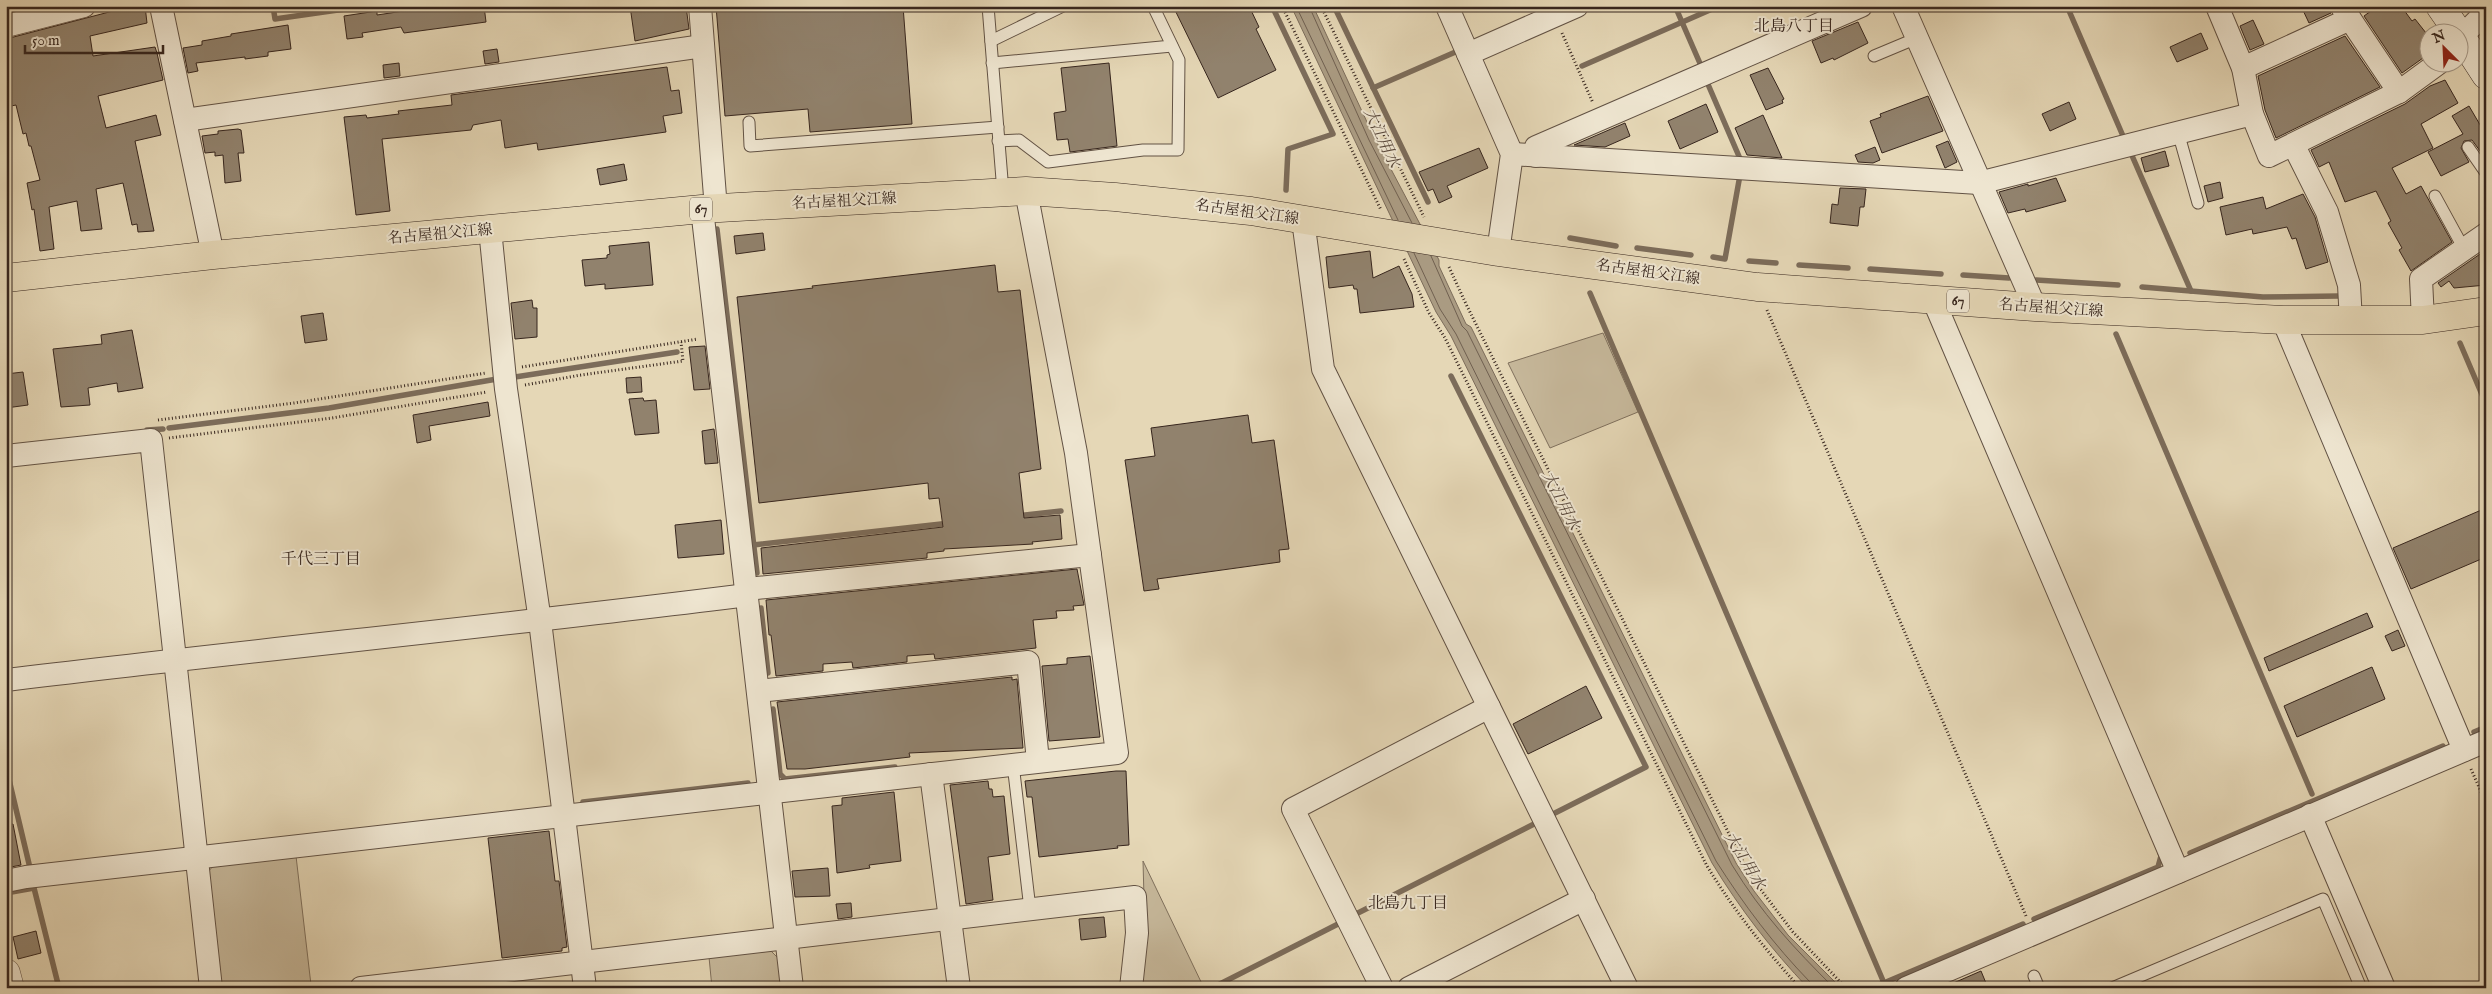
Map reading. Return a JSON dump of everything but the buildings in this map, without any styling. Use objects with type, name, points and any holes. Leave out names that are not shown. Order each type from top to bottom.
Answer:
[{"type":"main road","points":[[2440,6],[2450,22]]},
{"type":"main road","points":[[2470,53],[2486,75]]},
{"type":"main road","name":"名古屋祖父江線","points":[[6,278],[213,255],[709,209],[1014,192],[1251,211],[1498,252],[1757,286],[2035,308],[2284,320],[2423,320],[2486,311]]},
{"type":"main road","points":[[6,974],[10,988]]},
{"type":"street","points":[[6,26],[84,6]]},
{"type":"street","points":[[161,6],[213,255]]},
{"type":"street","points":[[700,6],[717,336],[792,988]]},
{"type":"street","points":[[1447,6],[1512,154],[1498,252]]},
{"type":"street","points":[[1468,54],[1577,6]]},
{"type":"street","points":[[1536,156],[1536,147],[1861,6]]},
{"type":"street","points":[[1903,6],[2035,308]]},
{"type":"street","points":[[2217,6],[2243,68],[2252,114],[2270,156],[2294,146],[2399,92],[2426,72]]},
{"type":"street","points":[[2470,29],[2486,12]]},
{"type":"street","points":[[2243,68],[2346,13],[2399,92]]},
{"type":"street","points":[[185,120],[703,46]]},
{"type":"street","points":[[1512,154],[1980,183],[2252,114]]},
{"type":"street","points":[[2294,146],[2327,212],[2350,285],[2350,321]]},
{"type":"street","points":[[6,881],[26,877],[1117,753],[1076,454],[1014,192]]},
{"type":"street","points":[[1303,220],[1323,369],[1628,988]]},
{"type":"street","points":[[490,229],[506,379],[540,621],[585,988]]},
{"type":"street","points":[[2423,320],[2420,278],[2486,234]]},
{"type":"street","points":[[1933,299],[2178,872]]},
{"type":"street","points":[[2284,320],[2464,750]]},
{"type":"street","points":[[6,456],[153,431],[210,988]]},
{"type":"street","points":[[6,680],[175,659],[540,621],[747,592],[1090,554]]},
{"type":"street","points":[[759,691],[1028,662],[1038,762]]},
{"type":"street","points":[[1382,988],[1293,809],[1489,707]]},
{"type":"street","points":[[1906,988],[2486,741]]},
{"type":"street","points":[[931,774],[959,988]]},
{"type":"street","points":[[2310,816],[2384,988]]},
{"type":"street","points":[[361,988],[1135,897],[1137,933],[1131,988]]},
{"type":"street","points":[[1410,988],[1584,899]]},
{"type":"lane","points":[[988,6],[998,141],[1014,192]]},
{"type":"lane","points":[[991,41],[1063,6]]},
{"type":"lane","points":[[998,141],[1020,140],[1048,162],[1143,150],[1178,150],[1179,60],[1154,6]]},
{"type":"lane","points":[[1874,56],[1917,38]]},
{"type":"lane","points":[[992,64],[1172,46]]},
{"type":"lane","points":[[749,122],[750,146],[998,127]]},
{"type":"lane","points":[[2178,132],[2198,203]]},
{"type":"lane","points":[[2468,147],[2486,173]]},
{"type":"lane","points":[[2435,196],[2464,249]]},
{"type":"lane","points":[[1013,764],[1030,909]]},
{"type":"lane","points":[[2112,988],[2323,899],[2361,988]]},
{"type":"lane","points":[[2034,976],[2040,988]]},
{"type":"path","points":[[1282,6],[1394,235],[1429,313],[1445,338],[1707,866],[1732,906],[1761,945],[1800,988]]},
{"type":"path","points":[[1321,6],[1419,210],[1722,822],[1758,886],[1793,932],[1846,988]]},
{"type":"path","points":[[1555,16],[1600,119]]},
{"type":"path","points":[[1757,286],[2033,933]]},
{"type":"path","points":[[153,431],[332,418],[506,379],[680,342],[717,336]]},
{"type":"path","points":[[153,431],[294,403],[506,379],[581,375],[683,362],[680,342]]},
{"type":"path","points":[[2464,750],[2486,803]]},
{"type":"shaded area","points":[[1603,333],[1638,412],[1550,448],[1508,363]]},
{"type":"shaded area","points":[[296,856],[311,985],[286,988],[221,988],[207,873],[214,865]]},
{"type":"shaded area","points":[[1143,861],[1203,986],[1201,988],[1139,988],[1145,934]]},
{"type":"shaded area","points":[[771,951],[779,959],[782,988],[712,988],[709,957]]},
{"type":"water","points":[[1291,6],[1313,6],[1374,137],[1439,260],[1439,266],[1466,324],[1471,327],[1736,863],[1754,891],[1788,935],[1841,988],[1808,988],[1757,928],[1712,863],[1451,336],[1436,312]]},
{"type":"waterway","points":[[273,6],[275,19],[366,6]]},
{"type":"waterway","points":[[1272,6],[1333,134],[1288,149],[1286,190]]},
{"type":"waterway","name":"大江用水","points":[[1334,6],[1428,202]]},
{"type":"waterway","points":[[1675,6],[1702,68]]},
{"type":"waterway","points":[[1582,66],[1719,6]]},
{"type":"waterway","points":[[2067,6],[2123,136]]},
{"type":"waterway","points":[[1373,88],[1460,50]]},
{"type":"waterway","points":[[1707,82],[1741,161]]},
{"type":"waterway","points":[[2130,151],[2191,291]]},
{"type":"waterway","points":[[1713,257],[1725,259],[1740,175]]},
{"type":"waterway","points":[[717,229],[757,573]]},
{"type":"waterway","points":[[1570,238],[1616,246]]},
{"type":"waterway","points":[[1637,248],[1691,255]]},
{"type":"waterway","points":[[1749,261],[1776,263]]},
{"type":"waterway","points":[[1799,265],[1848,268]]},
{"type":"waterway","points":[[1870,269],[1941,274]]},
{"type":"waterway","points":[[1963,275],[2009,278]]},
{"type":"waterway","points":[[2036,280],[2118,285]]},
{"type":"waterway","points":[[2142,287],[2263,297],[2339,296]]},
{"type":"waterway","points":[[1590,293],[1884,983]]},
{"type":"waterway","points":[[2116,334],[2312,794]]},
{"type":"waterway","points":[[2460,343],[2486,404]]},
{"type":"waterway","points":[[515,377],[677,352]]},
{"type":"waterway","points":[[1451,376],[1646,767],[1553,814]]},
{"type":"waterway","points":[[169,428],[329,408],[497,379]]},
{"type":"waterway","points":[[147,430],[163,429]]},
{"type":"waterway","points":[[1016,516],[1061,511]]},
{"type":"waterway","points":[[753,545],[950,523]]},
{"type":"waterway","points":[[761,608],[768,673]]},
{"type":"waterway","points":[[773,709],[780,774],[785,779],[895,767]]},
{"type":"waterway","points":[[2474,732],[2486,727]]},
{"type":"waterway","points":[[2190,853],[2443,746]]},
{"type":"waterway","points":[[6,767],[30,868],[35,867]]},
{"type":"waterway","points":[[583,802],[748,783]]},
{"type":"waterway","points":[[1354,915],[1536,823]]},
{"type":"waterway","points":[[2034,919],[2158,867],[2160,853]]},
{"type":"waterway","points":[[6,893],[34,888],[59,988]]},
{"type":"waterway","points":[[1212,988],[1340,923]]},
{"type":"waterway","points":[[1862,988],[1879,985],[2023,924]]},
{"type":"district","name":"北島八丁目","points":[[1794,27]]},
{"type":"district","name":"千代三丁目","points":[[321,560]]},
{"type":"district","name":"北島九丁目","points":[[1408,904]]}]
